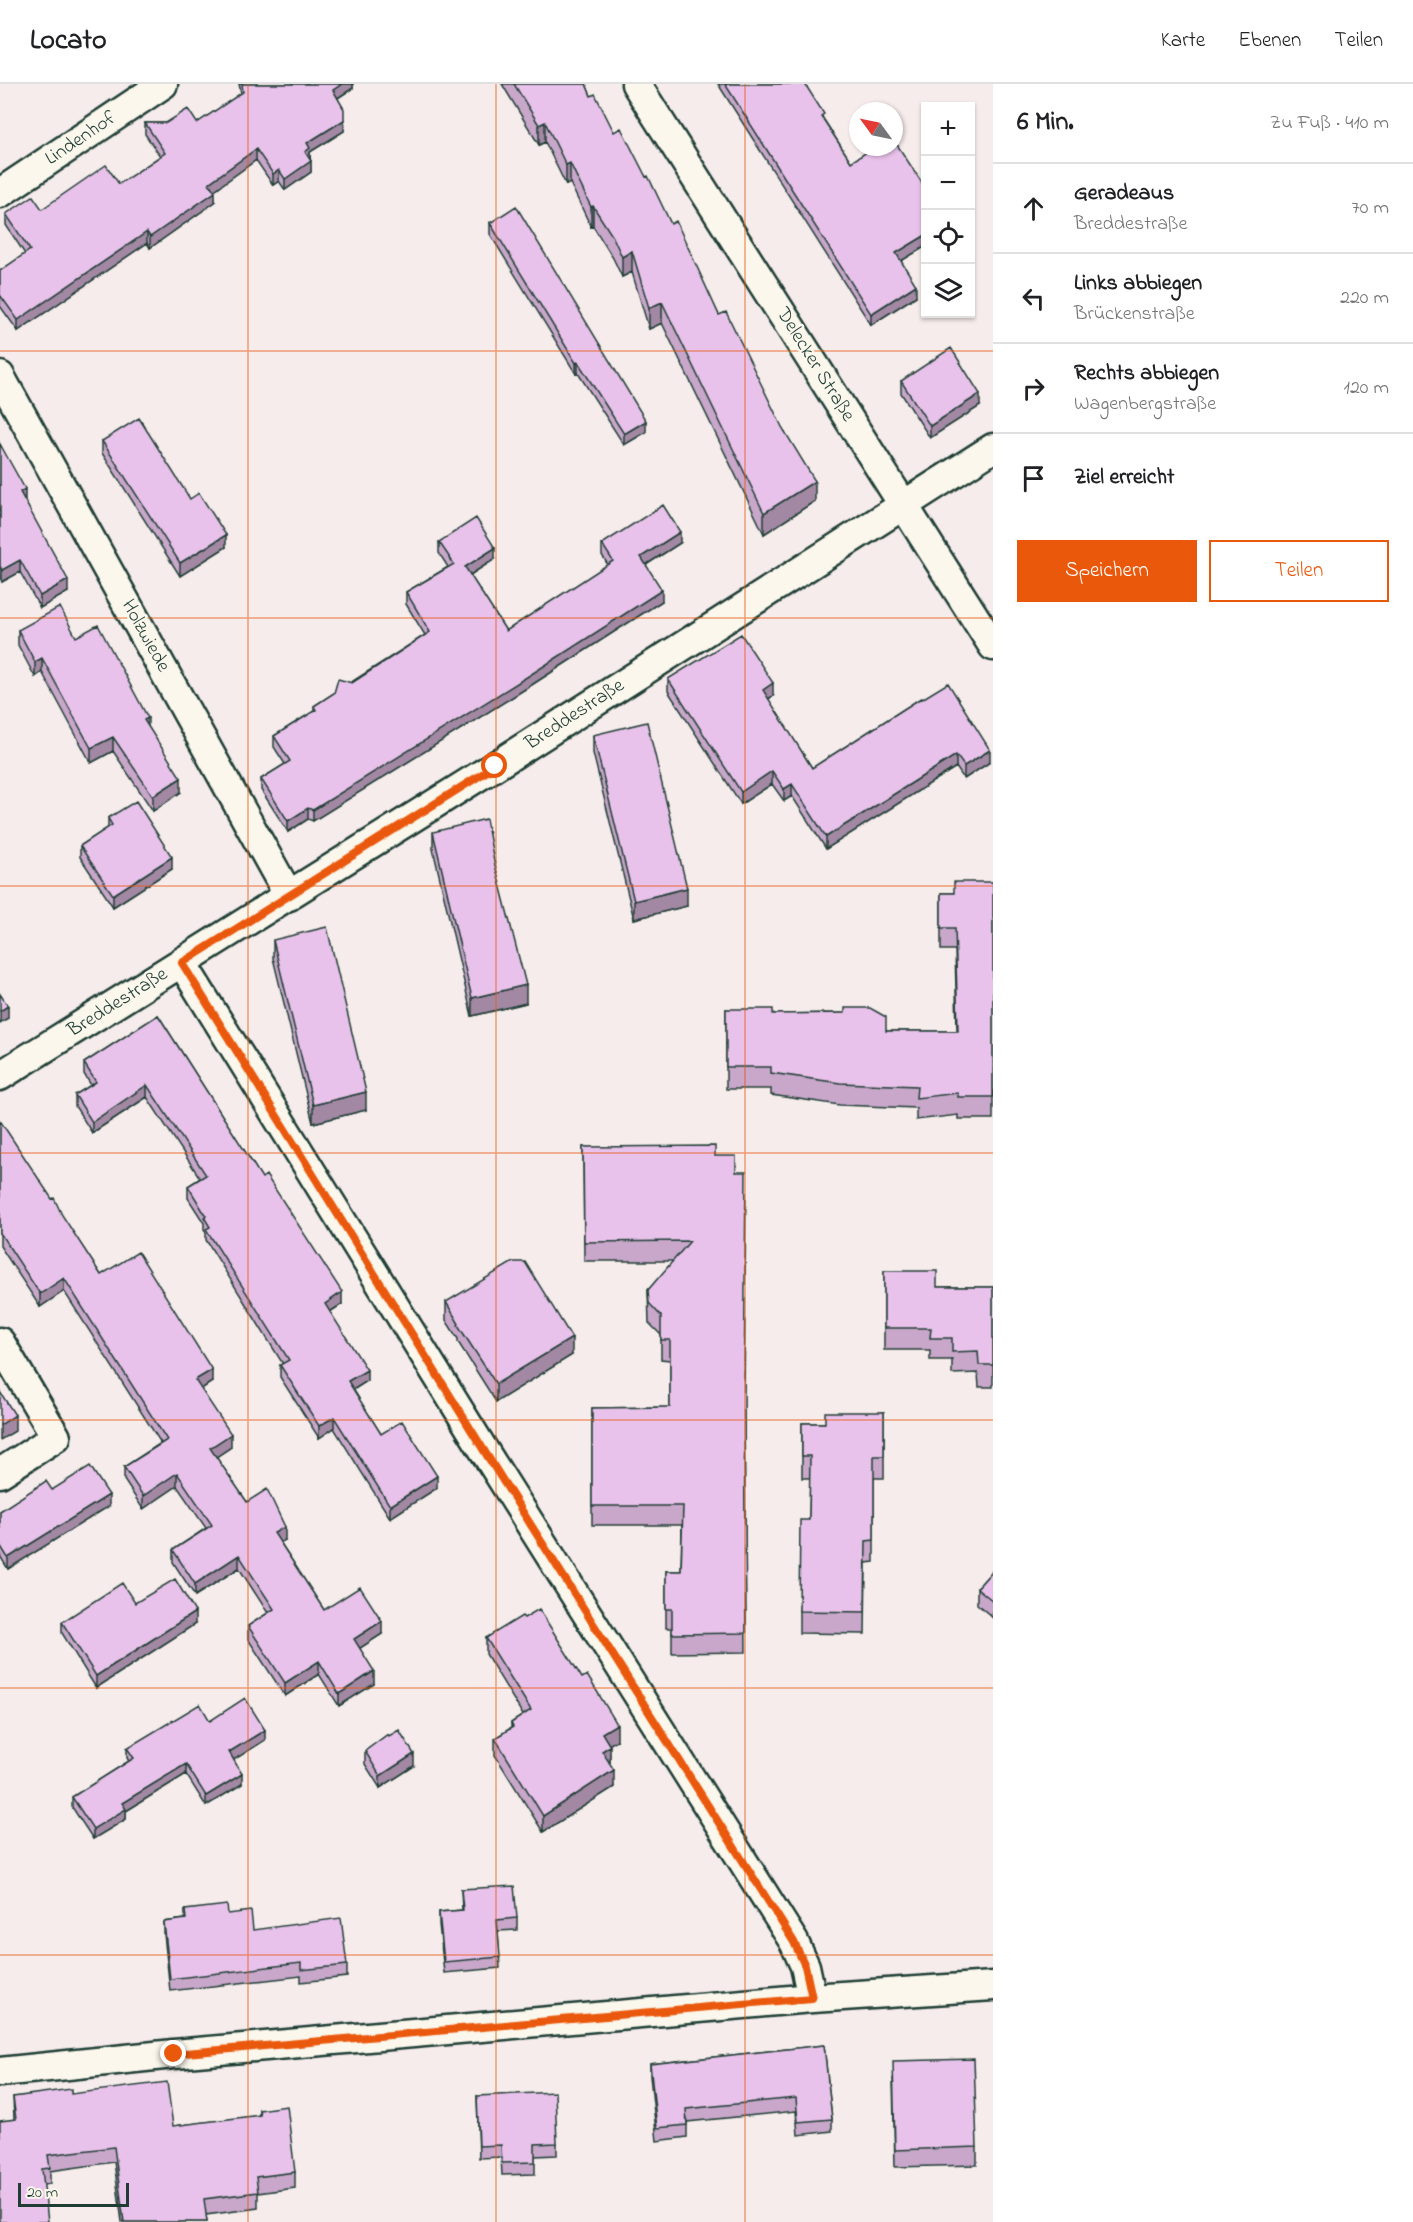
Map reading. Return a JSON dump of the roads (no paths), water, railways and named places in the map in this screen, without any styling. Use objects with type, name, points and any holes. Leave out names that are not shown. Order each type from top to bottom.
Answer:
[{"type":"street","name":"Lindenhof","points":[[0,193],[163,84]]},
{"type":"street","name":"Delecker Straße","points":[[636,84],[993,646]]},
{"type":"street","name":"Holzwiede","points":[[0,376],[289,896]]},
{"type":"street","name":"Breddestraße","points":[[0,1076],[289,896],[993,448]]},
{"type":"street","points":[[182,963],[488,1457],[794,1942],[805,1966],[812,1998]]},
{"type":"street","points":[[0,1342],[56,1437],[0,1473]]},
{"type":"street","points":[[0,2072],[174,2054],[812,1998],[993,1986]]}]
